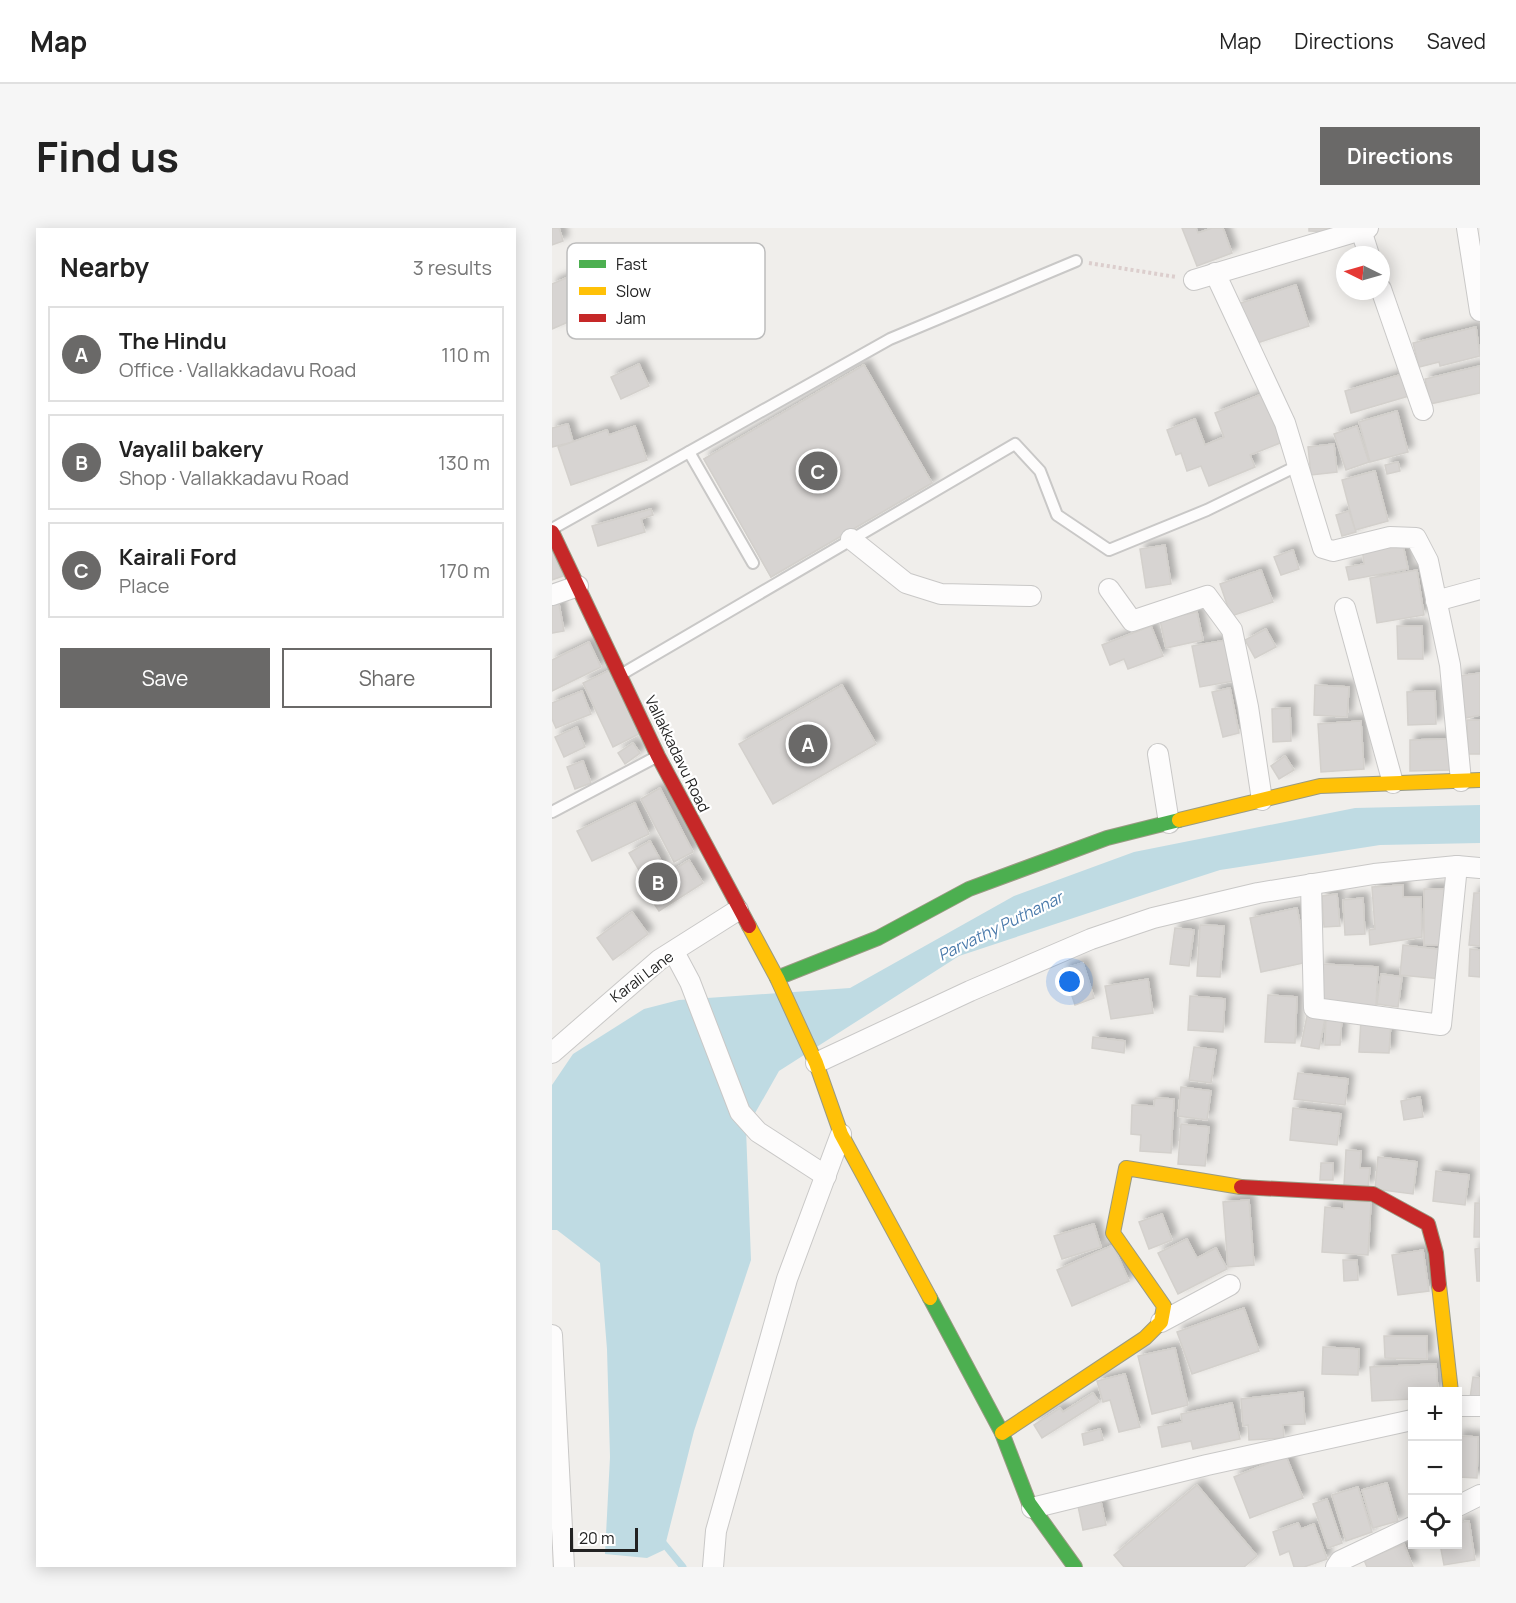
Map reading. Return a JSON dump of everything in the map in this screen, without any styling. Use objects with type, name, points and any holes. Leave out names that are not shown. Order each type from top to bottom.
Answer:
[{"type":"street","points":[[1467,228],[1480,311]]},
{"type":"street","points":[[1194,280],[1364,229],[1367,246]]},
{"type":"street","points":[[779,983],[878,938],[969,889],[1107,838],[1320,786],[1470,781],[1450,665],[1428,561],[1416,538],[1390,537],[1333,551],[1323,548],[1285,423],[1215,273]]},
{"type":"street","points":[[1385,300],[1423,410]]},
{"type":"street","name":"Vallakkadavu Road","points":[[552,530],[658,756],[738,910],[779,983],[814,1059],[841,1134],[1002,1433],[1032,1508],[1075,1567]]},
{"type":"street","points":[[851,539],[906,583],[941,594],[1031,596]]},
{"type":"street","points":[[552,595],[578,586]]},
{"type":"street","points":[[1109,589],[1132,621],[1208,596],[1232,630],[1248,707],[1262,800]]},
{"type":"street","points":[[1436,601],[1480,589]]},
{"type":"street","points":[[1345,609],[1393,783]]},
{"type":"street","points":[[1158,754],[1169,823]]},
{"type":"street","points":[[814,1059],[1091,939],[1153,918],[1258,893],[1374,874],[1457,866],[1480,868]]},
{"type":"street","points":[[1311,884],[1314,1008],[1441,1025],[1457,866]]},
{"type":"street","name":"Karali Lane","points":[[552,1053],[659,960],[738,910]]},
{"type":"street","points":[[674,952],[690,982],[740,1113],[758,1132],[826,1176]]},
{"type":"street","points":[[713,1567],[716,1531],[787,1279],[841,1134]]},
{"type":"street","points":[[1161,1322],[1164,1306],[1113,1233],[1126,1168],[1259,1190],[1373,1194],[1428,1224],[1436,1253],[1449,1387]]},
{"type":"street","points":[[1002,1433],[1145,1338],[1161,1322],[1230,1285]]},
{"type":"street","points":[[552,1335],[564,1567]]},
{"type":"street","points":[[1462,1406],[1480,1406]]},
{"type":"street","points":[[1032,1508],[1207,1465],[1408,1421]]},
{"type":"street","points":[[1462,1504],[1480,1495]]},
{"type":"street","points":[[1336,1567],[1340,1560],[1408,1529]]},
{"type":"lane","points":[[552,530],[890,339],[1076,261]]},
{"type":"lane","points":[[620,675],[1015,444],[1040,471],[1057,515],[1109,550],[1207,510],[1297,466]]},
{"type":"lane","points":[[689,452],[753,563]]},
{"type":"lane","points":[[552,812],[658,756]]},
{"type":"path","points":[[1076,261],[1194,280]]},
{"type":"water","name":"Parvathy Puthanar","points":[[1480,805],[1480,843],[1380,845],[1220,870],[959,956],[779,1071],[746,1129],[751,1260],[694,1431],[664,1550],[647,1558],[605,1554],[610,1457],[607,1349],[600,1263],[557,1230],[552,1230],[552,1085],[573,1054],[644,1009],[679,1000],[850,988],[1014,896],[1134,852],[1355,808]]},
{"type":"building","points":[[552,228],[559,228],[563,241],[552,245]]},
{"type":"building","points":[[1182,228],[1196,228],[1198,233],[1212,228],[1223,228],[1232,253],[1197,266]]},
{"type":"building","points":[[1309,228],[1341,228],[1341,232],[1309,231]]},
{"type":"building","points":[[567,278],[567,322],[552,329],[552,284]]},
{"type":"building","points":[[1296,285],[1309,326],[1251,345],[1238,304]]},
{"type":"building","points":[[1476,327],[1480,356],[1440,366],[1439,362],[1419,367],[1413,343]]},
{"type":"building","points":[[639,364],[649,386],[621,399],[611,377]]},
{"type":"building","points":[[864,365],[932,483],[771,577],[704,459]]},
{"type":"building","points":[[864,365],[932,483],[771,577],[704,459]]},
{"type":"building","points":[[1480,366],[1480,393],[1430,404],[1425,379]]},
{"type":"building","points":[[1403,374],[1409,396],[1351,413],[1345,391]]},
{"type":"building","points":[[1267,392],[1285,441],[1250,455],[1255,467],[1209,486],[1201,466],[1187,471],[1181,453],[1176,455],[1167,430],[1195,419],[1205,445],[1224,437],[1215,413]]},
{"type":"building","points":[[1397,411],[1408,452],[1370,462],[1359,422]]},
{"type":"building","points":[[568,424],[573,442],[552,447],[552,428]]},
{"type":"building","points":[[635,426],[647,460],[571,485],[558,447],[607,430],[609,435]]},
{"type":"building","points":[[1357,426],[1369,462],[1346,470],[1334,434]]},
{"type":"building","points":[[1334,444],[1337,472],[1311,475],[1308,447]]},
{"type":"building","points":[[1398,462],[1400,471],[1387,474],[1385,465]]},
{"type":"building","points":[[1375,471],[1388,521],[1355,530],[1342,480]]},
{"type":"building","points":[[651,509],[653,515],[641,519],[645,532],[598,546],[592,526]]},
{"type":"building","points":[[1349,511],[1356,532],[1342,536],[1336,515]]},
{"type":"building","points":[[1402,540],[1408,569],[1349,580],[1346,567],[1364,564],[1362,547]]},
{"type":"building","points":[[1165,545],[1171,584],[1146,588],[1140,549]]},
{"type":"building","points":[[1293,550],[1299,569],[1281,575],[1274,557]]},
{"type":"building","points":[[552,551],[563,576],[552,580]]},
{"type":"building","points":[[1261,570],[1273,602],[1231,616],[1220,584]]},
{"type":"building","points":[[1417,570],[1424,615],[1377,623],[1370,578]]},
{"type":"building","points":[[558,599],[564,631],[552,633],[552,601]]},
{"type":"building","points":[[1197,612],[1203,640],[1166,648],[1160,620]]},
{"type":"building","points":[[1151,626],[1163,656],[1128,669],[1124,659],[1110,665],[1102,645]]},
{"type":"building","points":[[1397,626],[1422,626],[1423,659],[1398,659]]},
{"type":"building","points":[[1266,629],[1276,647],[1255,658],[1245,640]]},
{"type":"building","points":[[1226,640],[1234,681],[1200,687],[1192,646]]},
{"type":"building","points":[[589,642],[601,667],[552,691],[552,660]]},
{"type":"building","points":[[612,669],[641,733],[613,747],[583,683]]},
{"type":"building","points":[[1480,673],[1480,715],[1466,718],[1459,676]]},
{"type":"building","points":[[842,685],[876,744],[773,804],[739,744]]},
{"type":"building","points":[[1315,685],[1349,687],[1347,717],[1314,715]]},
{"type":"building","points":[[1230,688],[1239,733],[1223,737],[1212,692]]},
{"type":"building","points":[[582,691],[591,714],[556,728],[552,719],[552,703]]},
{"type":"building","points":[[1435,691],[1436,724],[1408,725],[1407,692]]},
{"type":"building","points":[[1290,708],[1291,741],[1273,742],[1272,709]]},
{"type":"building","points":[[1467,720],[1480,720],[1480,754],[1468,754]]},
{"type":"building","points":[[1361,721],[1364,769],[1321,772],[1318,724]]},
{"type":"building","points":[[577,727],[585,747],[564,757],[555,737]]},
{"type":"building","points":[[1450,739],[1451,770],[1410,771],[1410,740]]},
{"type":"building","points":[[633,743],[640,753],[625,764],[618,753]]},
{"type":"building","points":[[1285,756],[1294,770],[1279,779],[1271,766]]},
{"type":"building","points":[[583,761],[591,783],[575,789],[567,767]]},
{"type":"building","points":[[660,788],[693,852],[674,862],[641,799]]},
{"type":"building","points":[[635,803],[649,834],[592,861],[577,831]]},
{"type":"building","points":[[650,841],[664,866],[643,877],[629,853]]},
{"type":"building","points":[[689,860],[703,883],[659,911],[644,889]]},
{"type":"building","points":[[1403,885],[1403,897],[1421,897],[1422,937],[1370,945],[1369,930],[1375,929],[1372,887]]},
{"type":"building","points":[[1424,889],[1444,889],[1444,945],[1424,945]]},
{"type":"building","points":[[1474,893],[1480,893],[1480,946],[1469,945]]},
{"type":"building","points":[[1337,894],[1340,926],[1324,927],[1322,896]]},
{"type":"building","points":[[1363,898],[1365,934],[1345,935],[1343,900]]},
{"type":"building","points":[[1297,908],[1308,962],[1261,972],[1250,918]]},
{"type":"building","points":[[632,912],[648,934],[613,960],[597,938]]},
{"type":"building","points":[[1200,925],[1224,926],[1220,977],[1197,976]]},
{"type":"building","points":[[1175,928],[1194,930],[1189,966],[1170,964]]},
{"type":"building","points":[[1403,945],[1445,950],[1442,979],[1400,975]]},
{"type":"building","points":[[1470,949],[1480,950],[1480,977],[1469,976]]},
{"type":"building","points":[[1083,963],[1094,998],[1075,1005],[1063,969]]},
{"type":"building","points":[[1321,964],[1378,967],[1376,1006],[1319,1003]]},
{"type":"building","points":[[1381,974],[1402,977],[1398,1007],[1377,1004]]},
{"type":"building","points":[[1148,979],[1153,1013],[1111,1019],[1105,986]]},
{"type":"building","points":[[1268,995],[1297,997],[1295,1043],[1265,1042]]},
{"type":"building","points":[[1190,996],[1225,999],[1223,1032],[1188,1030]]},
{"type":"building","points":[[1307,1016],[1325,1019],[1319,1049],[1301,1046]]},
{"type":"building","points":[[1326,1016],[1342,1017],[1340,1045],[1325,1045]]},
{"type":"building","points":[[1361,1020],[1391,1021],[1389,1053],[1359,1052]]},
{"type":"building","points":[[1093,1037],[1125,1041],[1124,1053],[1092,1048]]},
{"type":"building","points":[[1194,1047],[1216,1050],[1211,1083],[1189,1080]]},
{"type":"building","points":[[1298,1073],[1348,1079],[1345,1105],[1294,1099]]},
{"type":"building","points":[[1181,1087],[1211,1091],[1207,1120],[1178,1116]]},
{"type":"building","points":[[1420,1097],[1423,1117],[1404,1120],[1401,1101]]},
{"type":"building","points":[[1155,1098],[1174,1099],[1171,1153],[1140,1151],[1141,1135],[1131,1134],[1132,1105],[1154,1106]]},
{"type":"building","points":[[1293,1108],[1341,1114],[1337,1145],[1290,1140]]},
{"type":"building","points":[[1181,1124],[1209,1127],[1205,1166],[1178,1164]]},
{"type":"building","points":[[1346,1150],[1361,1151],[1360,1168],[1370,1168],[1368,1187],[1344,1185]]},
{"type":"building","points":[[1378,1157],[1417,1162],[1413,1194],[1375,1189]]},
{"type":"building","points":[[1321,1163],[1333,1163],[1333,1180],[1320,1180]]},
{"type":"building","points":[[1436,1171],[1469,1175],[1465,1205],[1433,1201]]},
{"type":"building","points":[[1249,1200],[1254,1265],[1228,1267],[1223,1202]]},
{"type":"building","points":[[1344,1201],[1371,1202],[1368,1255],[1322,1252],[1325,1207],[1344,1209]]},
{"type":"building","points":[[1475,1203],[1480,1203],[1480,1237],[1474,1237]]},
{"type":"building","points":[[1162,1214],[1172,1240],[1149,1249],[1139,1222]]},
{"type":"building","points":[[1094,1224],[1101,1247],[1062,1259],[1054,1236]]},
{"type":"building","points":[[1187,1239],[1197,1258],[1216,1248],[1227,1269],[1178,1294],[1158,1253]]},
{"type":"building","points":[[1113,1245],[1129,1281],[1072,1306],[1057,1270]]},
{"type":"building","points":[[1480,1248],[1480,1281],[1477,1281],[1475,1249]]},
{"type":"building","points":[[1423,1250],[1429,1291],[1398,1295],[1392,1255]]},
{"type":"building","points":[[1343,1260],[1357,1260],[1358,1280],[1344,1281]]},
{"type":"building","points":[[1244,1308],[1259,1351],[1192,1374],[1177,1332]]},
{"type":"building","points":[[1384,1336],[1427,1336],[1427,1359],[1385,1358]]},
{"type":"building","points":[[1323,1347],[1359,1349],[1358,1375],[1322,1374]]},
{"type":"building","points":[[1175,1348],[1188,1405],[1152,1414],[1138,1356]]},
{"type":"building","points":[[1436,1364],[1438,1387],[1408,1387],[1408,1399],[1372,1401],[1370,1367]]},
{"type":"building","points":[[1125,1374],[1140,1427],[1119,1432],[1110,1400],[1103,1402],[1097,1381]]},
{"type":"building","points":[[1473,1377],[1480,1378],[1480,1399],[1470,1398]]},
{"type":"building","points":[[1303,1392],[1305,1424],[1283,1425],[1284,1438],[1249,1440],[1248,1425],[1243,1426],[1241,1399]]},
{"type":"building","points":[[1093,1393],[1099,1402],[1042,1438],[1034,1425],[1060,1408],[1063,1412]]},
{"type":"building","points":[[1232,1403],[1240,1439],[1193,1449],[1191,1441],[1162,1447],[1158,1427],[1182,1422],[1181,1414]]},
{"type":"building","points":[[1100,1429],[1103,1440],[1084,1445],[1082,1434]]},
{"type":"building","points":[[1462,1436],[1478,1437],[1477,1478],[1462,1477]]},
{"type":"building","points":[[1286,1456],[1303,1498],[1250,1518],[1234,1477]]},
{"type":"building","points":[[1387,1483],[1398,1521],[1373,1528],[1362,1490]]},
{"type":"building","points":[[1197,1485],[1257,1556],[1244,1567],[1124,1567],[1114,1555]]},
{"type":"building","points":[[1358,1487],[1372,1532],[1346,1541],[1332,1495]]},
{"type":"building","points":[[1327,1499],[1342,1543],[1328,1548],[1313,1504]]},
{"type":"building","points":[[1101,1502],[1106,1525],[1083,1530],[1078,1506]]},
{"type":"building","points":[[1469,1521],[1475,1560],[1444,1565],[1441,1549],[1462,1549],[1462,1522]]},
{"type":"building","points":[[1298,1523],[1301,1529],[1314,1524],[1327,1559],[1304,1567],[1294,1567],[1289,1551],[1280,1555],[1273,1532]]},
{"type":"building","points":[[1404,1544],[1413,1567],[1367,1567],[1364,1560]]},
{"type":"waterway","points":[[660,1539],[683,1567]]},
{"type":"traffic: fast","points":[[777,978],[878,938],[969,889],[1107,838],[1179,820]]},
{"type":"traffic: fast","points":[[930,1298],[1002,1433],[1029,1503],[1075,1567]]},
{"type":"traffic: slow","points":[[1179,820],[1320,786],[1480,780]]},
{"type":"traffic: slow","points":[[749,926],[777,978],[816,1063],[841,1134],[930,1298]]},
{"type":"traffic: slow","points":[[1002,1433],[1145,1338],[1161,1322],[1164,1306],[1113,1233],[1126,1168],[1241,1187]]},
{"type":"traffic: slow","points":[[1439,1285],[1450,1387]]},
{"type":"traffic: jam","points":[[552,532],[658,756],[749,926]]},
{"type":"traffic: jam","points":[[1241,1187],[1373,1194],[1428,1224],[1436,1253],[1439,1285]]},
{"type":"place","name":"Kairali Ford","points":[[818,471]]},
{"type":"place","name":"The Hindu","points":[[808,744]]},
{"type":"place","name":"Vayalil bakery","points":[[658,882]]}]
